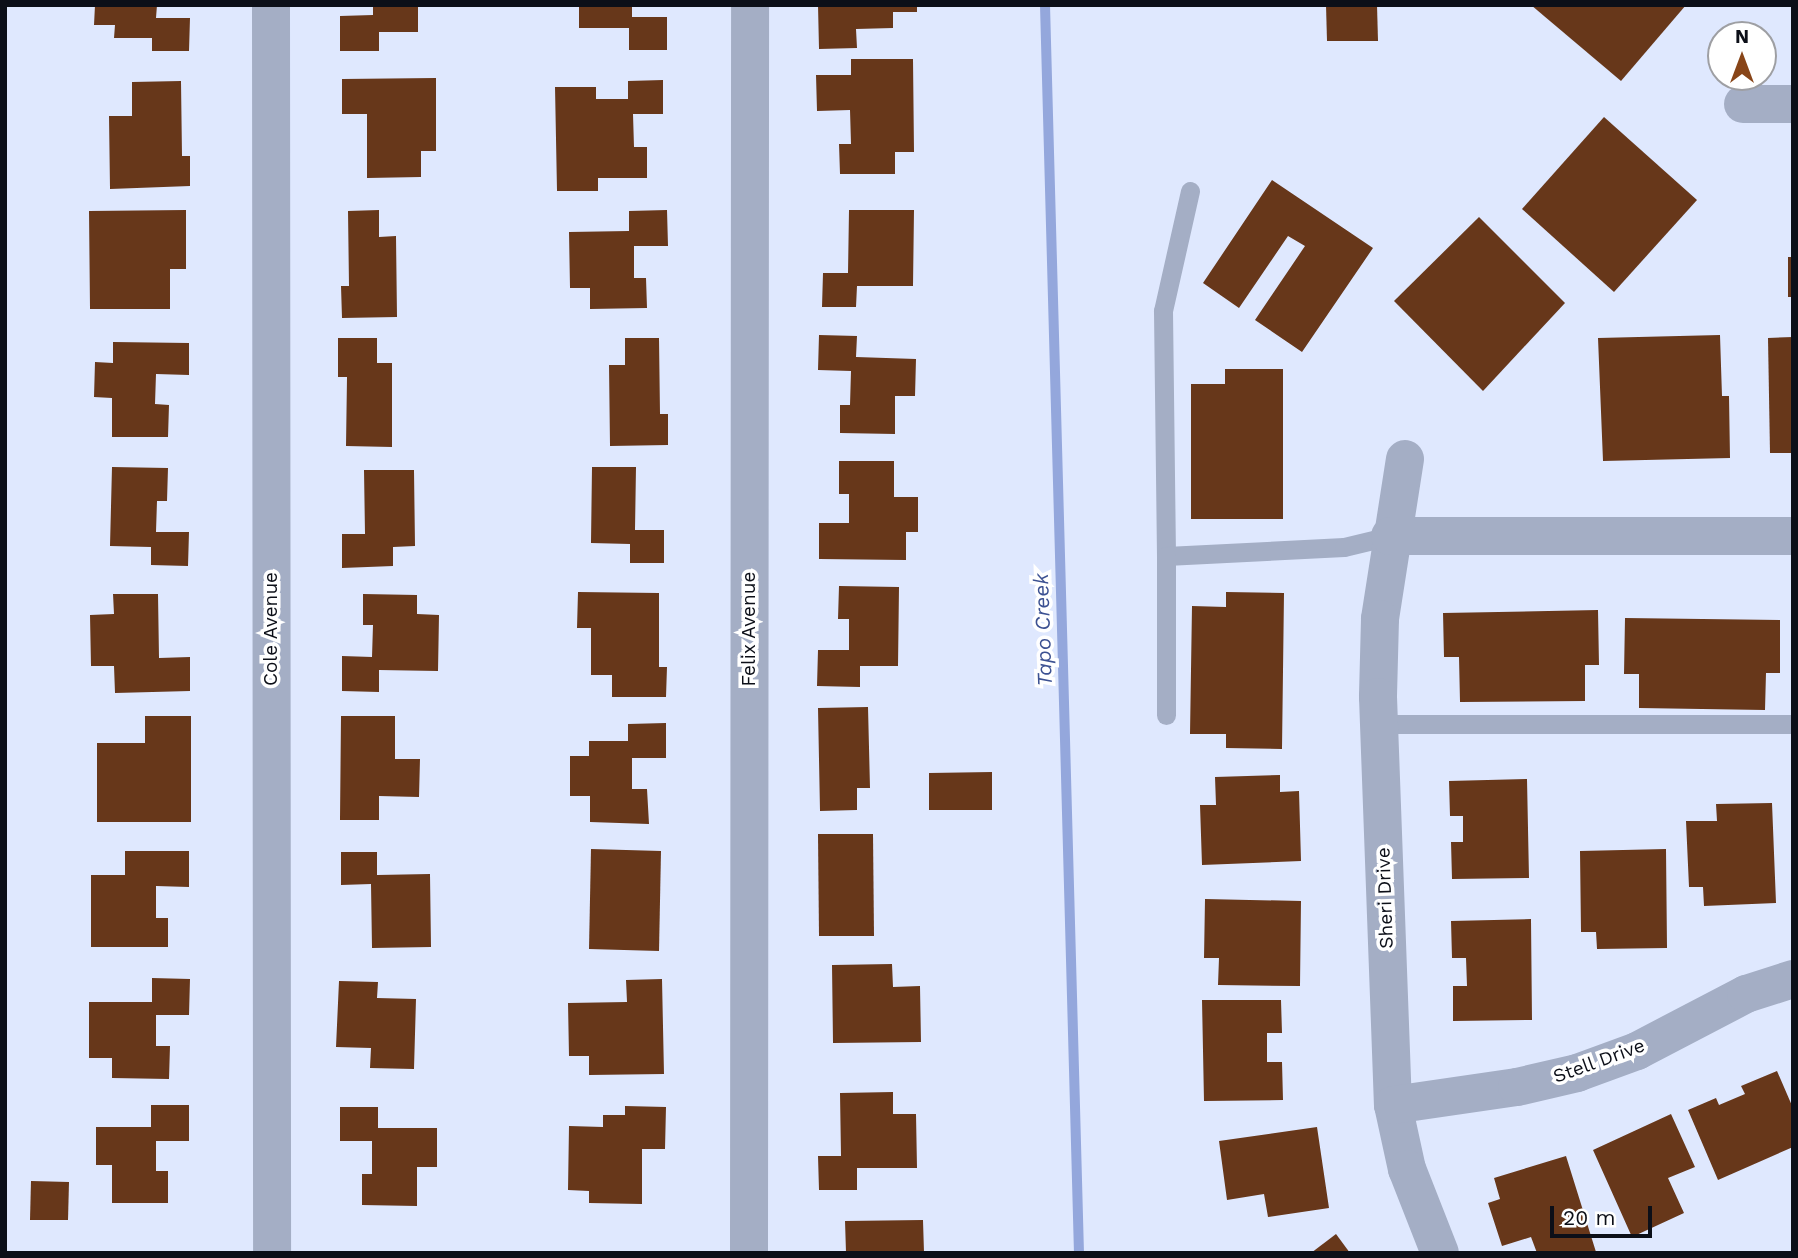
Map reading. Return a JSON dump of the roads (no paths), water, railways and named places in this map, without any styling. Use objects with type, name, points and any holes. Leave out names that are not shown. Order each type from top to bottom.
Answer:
[{"type":"street","name":"Cole Avenue","points":[[271,5],[272,1253]]},
{"type":"street","name":"Felix Avenue","points":[[748,1253],[750,5]]},
{"type":"street","points":[[1743,104],[1793,104]]},
{"type":"street","name":"Sheri Drive","points":[[1405,459],[1390,536],[1380,619],[1379,724],[1393,1105],[1407,1170],[1440,1253]]},
{"type":"street","points":[[1390,536],[1793,536]]},
{"type":"street","name":"Stell Drive","points":[[1393,1105],[1517,1087],[1577,1073],[1637,1051],[1746,994],[1793,979]]},
{"type":"lane","points":[[1166,715],[1163,311],[1191,191]]},
{"type":"lane","points":[[1166,556],[1344,547],[1390,536]]},
{"type":"lane","points":[[1379,724],[1793,724]]},
{"type":"waterway","name":"Tapo Creek","points":[[1045,5],[1079,1253]]}]
